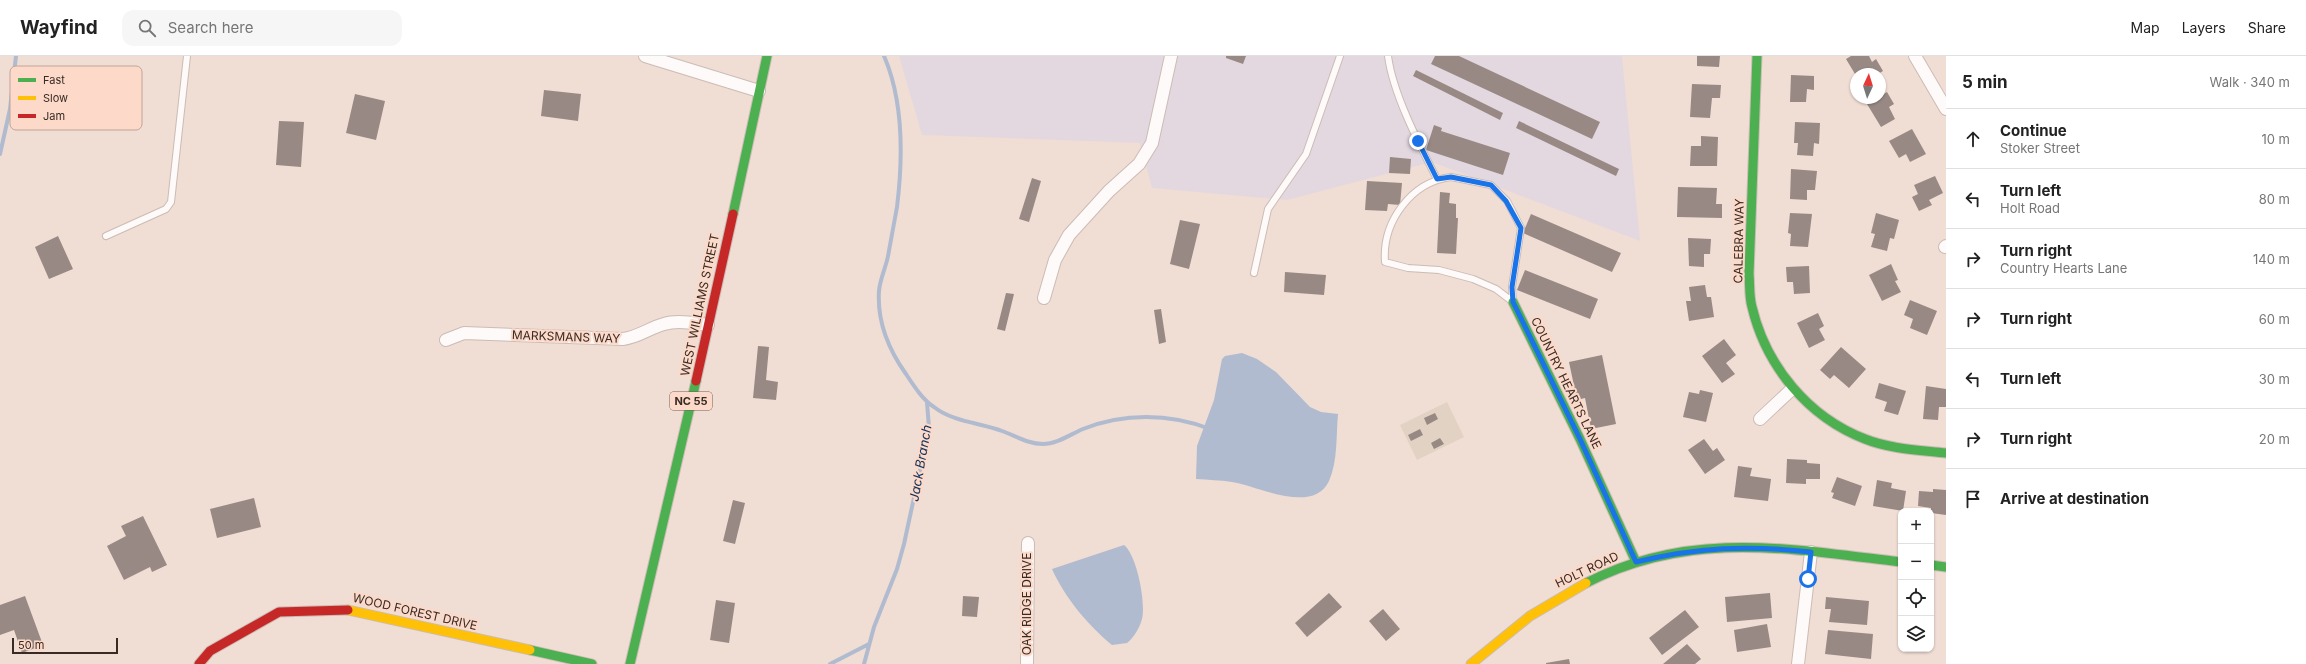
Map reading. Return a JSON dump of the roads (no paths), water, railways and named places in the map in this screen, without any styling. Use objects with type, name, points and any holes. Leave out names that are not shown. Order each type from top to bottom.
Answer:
[{"type":"street","points":[[645,56],[759,91]]},
{"type":"street","name":"NC 55","points":[[759,91],[767,56]]},
{"type":"street","points":[[1044,298],[1055,260],[1069,235],[1109,191],[1139,164],[1152,143],[1171,56]]},
{"type":"street","name":"CALEBRA WAY","points":[[1757,56],[1749,274],[1752,306],[1766,349],[1792,389],[1826,418],[1865,439],[1897,447],[1946,453]]},
{"type":"street","points":[[1915,56],[1946,109]]},
{"type":"street","name":"WEST WILLIAMS STREET","points":[[630,664],[708,325],[759,91]]},
{"type":"street","name":"COUNTRY HEARTS LANE","points":[[1513,302],[1580,439],[1636,562]]},
{"type":"street","name":"MARKSMANS WAY","points":[[446,340],[464,333],[623,339],[635,338],[664,323],[690,322],[708,325]]},
{"type":"street","points":[[1760,419],[1792,389]]},
{"type":"street","name":"OAK RIDGE DRIVE","points":[[1027,664],[1028,543]]},
{"type":"street","name":"HOLT ROAD","points":[[1471,664],[1514,626],[1544,605],[1587,581],[1636,562],[1687,551],[1733,547],[1811,552],[1898,562]]},
{"type":"street","points":[[1798,664],[1811,552]]},
{"type":"street","points":[[1934,565],[1946,567]]},
{"type":"street","name":"WOOD FOREST DRIVE","points":[[199,664],[210,651],[279,612],[346,609],[592,664]]},
{"type":"lane","points":[[106,236],[166,209],[171,202],[187,56]]},
{"type":"lane","points":[[1254,273],[1268,209],[1306,154],[1340,56]]},
{"type":"lane","points":[[1388,56],[1389,69],[1418,141],[1437,179]]},
{"type":"lane","points":[[1451,177],[1491,185],[1506,201],[1521,228],[1512,287],[1513,302],[1496,289],[1473,279],[1440,270],[1408,268],[1385,262],[1384,250],[1395,216],[1414,191],[1437,179],[1451,177]]},
{"type":"water","points":[[1242,353],[1257,359],[1276,372],[1310,407],[1321,412],[1338,414],[1334,465],[1329,481],[1321,491],[1311,496],[1284,496],[1243,484],[1218,480],[1196,479],[1197,446],[1214,400],[1222,359],[1225,356]]},
{"type":"water","points":[[1124,545],[1129,550],[1136,569],[1143,602],[1143,612],[1139,626],[1130,641],[1127,643],[1112,645],[1094,629],[1070,601],[1052,569]]},
{"type":"waterway","points":[[15,66],[16,56]]},
{"type":"waterway","name":"Jack Branch","points":[[884,56],[891,74],[895,92],[901,150],[897,207],[888,256],[879,291],[880,313],[885,335],[894,355],[922,396],[934,407],[950,416],[967,422],[994,428],[1038,444],[1048,444],[1098,424],[1130,418],[1146,417],[1178,420],[1210,429]]},
{"type":"waterway","points":[[0,154],[10,109]]},
{"type":"waterway","name":"Jack Branch","points":[[864,664],[874,627],[897,569],[904,544],[929,428],[927,402]]},
{"type":"waterway","points":[[830,664],[869,644]]}]
